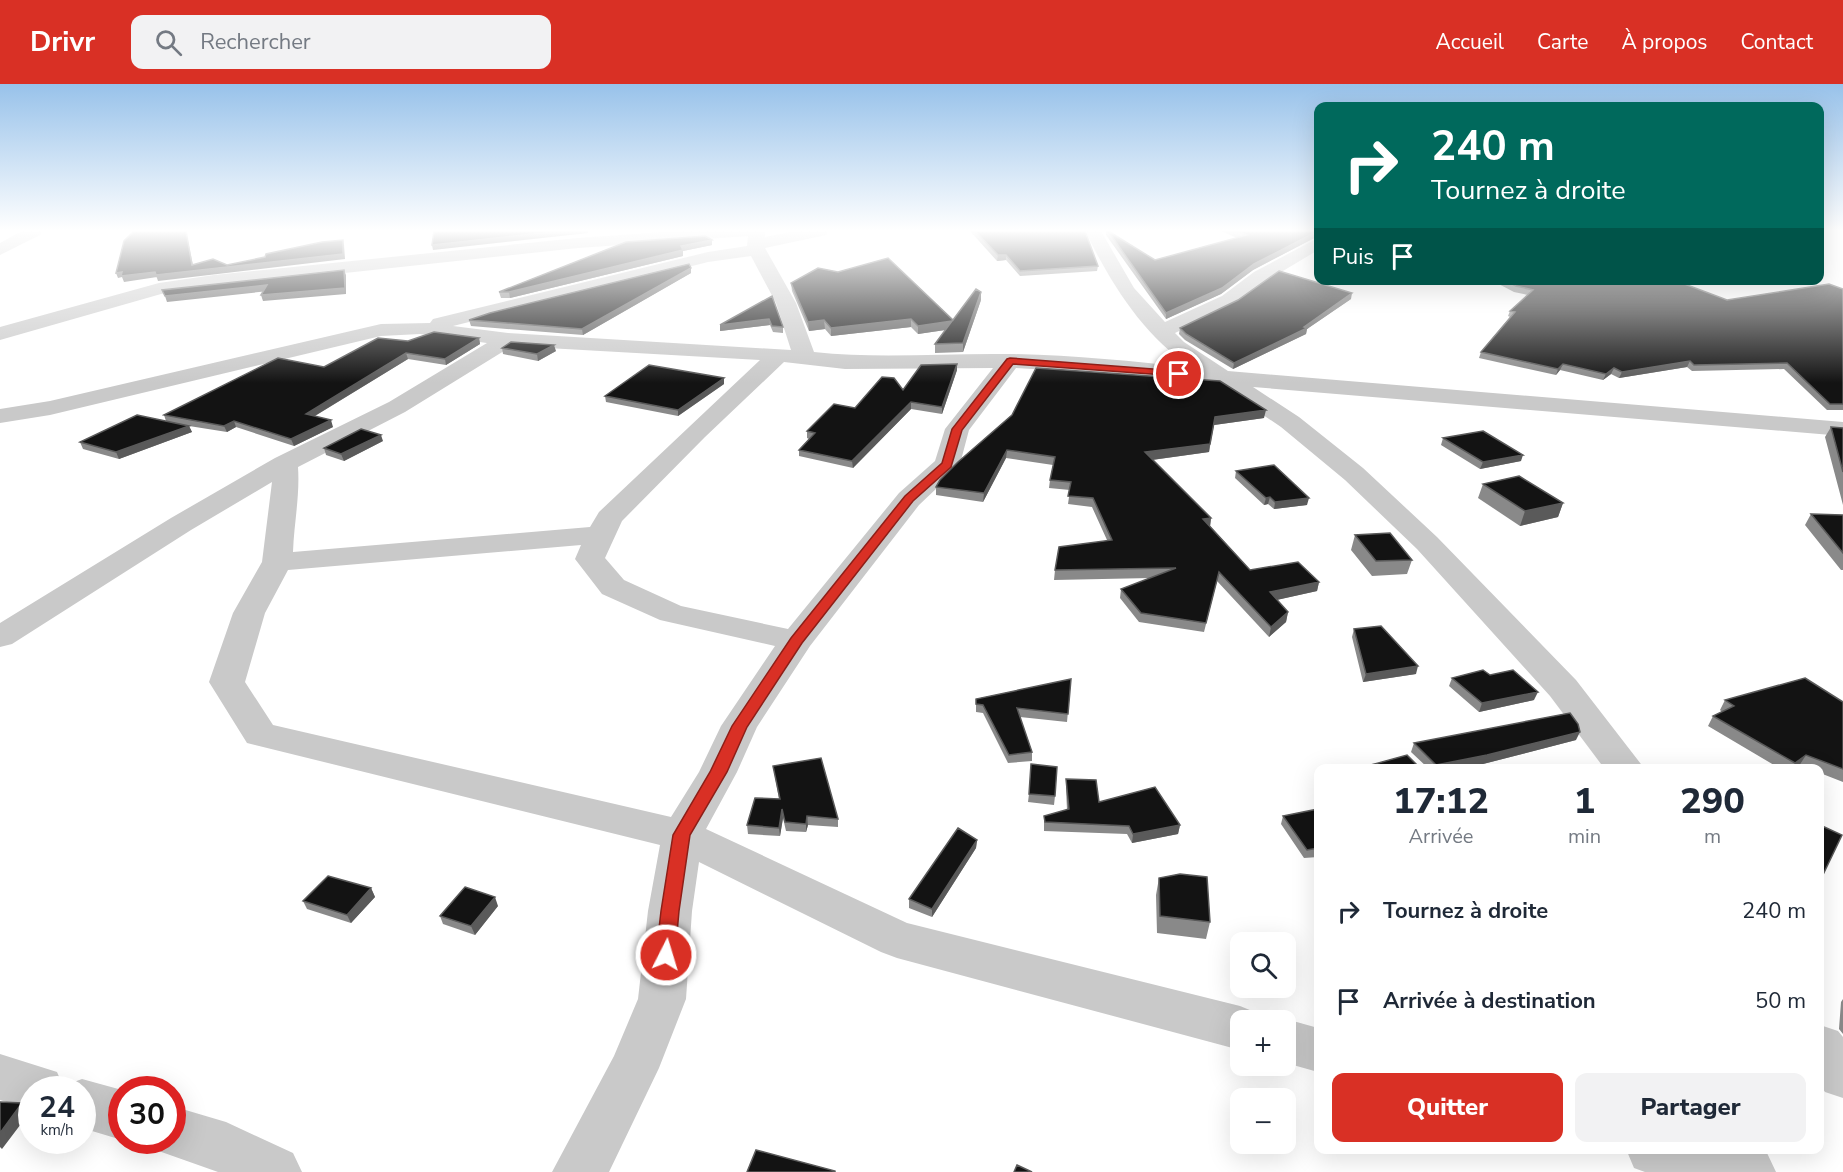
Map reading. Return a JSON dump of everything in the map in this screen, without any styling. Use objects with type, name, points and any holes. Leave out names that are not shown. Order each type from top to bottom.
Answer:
[{"type":"street","points":[[0,334],[159,289],[215,282]]},
{"type":"street","points":[[420,328],[608,282]]},
{"type":"street","points":[[775,282],[786,303],[792,357]]},
{"type":"street","points":[[1121,282],[1160,332],[1176,347],[1226,378],[1299,429],[1354,474],[1427,543],[1563,688],[1622,764]]},
{"type":"street","points":[[1160,332],[1229,300],[1254,282]]},
{"type":"street","points":[[0,416],[50,408],[381,330],[420,328],[508,339],[845,362],[1010,361],[1131,368],[1226,378],[1843,429]]},
{"type":"street","points":[[0,637],[181,524],[284,464],[398,407],[508,339]]},
{"type":"street","points":[[792,357],[696,432],[609,518],[590,559],[613,587],[671,613],[796,641]]},
{"type":"street","points":[[580,1172],[634,1068],[662,999],[670,911],[682,835],[718,772],[739,726],[796,641],[909,499],[947,464],[957,429],[1010,361]]},
{"type":"street","points":[[284,464],[286,488],[279,527],[277,562],[249,613],[227,682],[260,734],[682,835],[897,939],[1230,1025]]},
{"type":"street","points":[[277,562],[601,535]]},
{"type":"street","points":[[1296,1044],[1314,1049]]},
{"type":"street","points":[[1824,1052],[1843,1076]]},
{"type":"street","points":[[0,1077],[18,1083]]},
{"type":"street","points":[[186,1135],[226,1148],[274,1172]]},
{"type":"street","points":[[1674,1154],[1748,1172]]},
{"type":"building","points":[[237,282],[345,282],[345,288],[261,295],[267,285],[165,296],[162,290]]},
{"type":"building","points":[[525,282],[551,282],[509,292],[499,292]]},
{"type":"building","points":[[617,282],[666,282],[582,329],[469,320]]},
{"type":"building","points":[[913,282],[953,320],[976,289],[981,292],[963,343],[935,344],[952,321],[918,326],[911,319],[831,328],[824,320],[808,322],[791,283]]},
{"type":"building","points":[[1144,282],[1230,282],[1222,288],[1166,313]]},
{"type":"building","points":[[1264,282],[1314,282],[1314,285],[1325,285],[1352,293],[1304,327],[1307,328],[1234,363],[1180,328],[1238,300]]},
{"type":"building","points":[[1829,284],[1843,289],[1843,404],[1830,404],[1787,363],[1694,365],[1690,361],[1622,372],[1614,368],[1606,374],[1563,364],[1558,369],[1481,352],[1515,312],[1510,311],[1533,290],[1514,285],[1687,285],[1727,300]]},
{"type":"building","points":[[772,296],[783,327],[772,326],[769,319],[720,325]]},
{"type":"building","points":[[434,332],[479,338],[445,359],[406,353],[306,414],[331,420],[291,439],[234,421],[224,426],[164,415],[278,358],[324,367],[378,338],[408,341]]},
{"type":"building","points":[[511,342],[554,345],[537,354],[502,348]]},
{"type":"building","points":[[957,364],[942,407],[911,402],[852,461],[799,450],[815,433],[807,431],[834,404],[855,408],[882,377],[894,378],[903,390],[921,365]]},
{"type":"building","points":[[649,365],[724,378],[678,410],[605,396]]},
{"type":"building","points":[[1036,368],[1220,381],[1266,410],[1215,417],[1210,444],[1145,452],[1211,518],[1203,519],[1250,570],[1298,562],[1319,582],[1270,592],[1288,612],[1271,627],[1219,572],[1206,623],[1141,613],[1121,589],[1176,568],[1055,570],[1059,547],[1112,540],[1093,498],[1068,496],[1071,482],[1050,480],[1055,457],[1007,450],[984,493],[936,487],[958,462],[1012,415]]},
{"type":"building","points":[[137,415],[189,426],[116,452],[80,442]]},
{"type":"building","points":[[1831,427],[1843,428],[1843,472]]},
{"type":"building","points":[[361,429],[381,435],[341,454],[324,448]]},
{"type":"building","points":[[1483,431],[1523,455],[1483,462],[1443,438]]},
{"type":"building","points":[[1274,465],[1309,498],[1275,502],[1270,497],[1266,498],[1236,471]]},
{"type":"building","points":[[1519,476],[1563,503],[1525,511],[1483,484]]},
{"type":"building","points":[[1811,514],[1843,515],[1843,553]]},
{"type":"building","points":[[1390,533],[1412,560],[1376,561],[1355,535]]},
{"type":"building","points":[[1381,626],[1418,666],[1366,674],[1354,629]]},
{"type":"building","points":[[1483,670],[1490,675],[1513,670],[1538,692],[1482,703],[1452,678]]},
{"type":"building","points":[[1805,678],[1843,702],[1843,769],[1806,755],[1795,763],[1713,716],[1734,706],[1725,700]]},
{"type":"building","points":[[1071,679],[1068,714],[1017,708],[1032,752],[1009,755],[983,705],[976,704],[976,699]]},
{"type":"building","points":[[1570,713],[1578,724],[1580,732],[1441,764],[1435,764],[1414,743]]},
{"type":"building","points":[[1407,755],[1416,764],[1375,764]]},
{"type":"building","points":[[821,758],[838,819],[807,816],[806,824],[785,822],[782,809],[779,828],[747,825],[755,798],[780,799],[773,766]]},
{"type":"building","points":[[1031,764],[1057,767],[1055,796],[1029,794]]},
{"type":"building","points":[[1066,779],[1096,780],[1099,802],[1155,787],[1180,825],[1133,834],[1129,826],[1045,822],[1044,816],[1069,809]]},
{"type":"building","points":[[1314,810],[1314,849],[1307,850],[1283,816]]},
{"type":"building","points":[[1824,827],[1842,835],[1824,873]]},
{"type":"building","points":[[958,828],[977,840],[932,909],[909,899]]},
{"type":"building","points":[[1180,874],[1207,877],[1210,922],[1160,916],[1159,878]]},
{"type":"building","points":[[328,876],[371,888],[347,915],[303,901]]},
{"type":"building","points":[[465,887],[495,897],[471,926],[440,916]]},
{"type":"building","points":[[0,1102],[18,1103],[18,1108],[0,1133]]},
{"type":"building","points":[[756,1150],[835,1171],[835,1172],[747,1172]]},
{"type":"building","points":[[1017,1165],[1032,1172],[1014,1172]]},
{"type":"route","points":[[666,955],[670,911],[682,835],[718,772],[739,726],[796,641],[909,499],[947,464],[957,429],[1010,361],[1131,368],[1179,374]]}]
